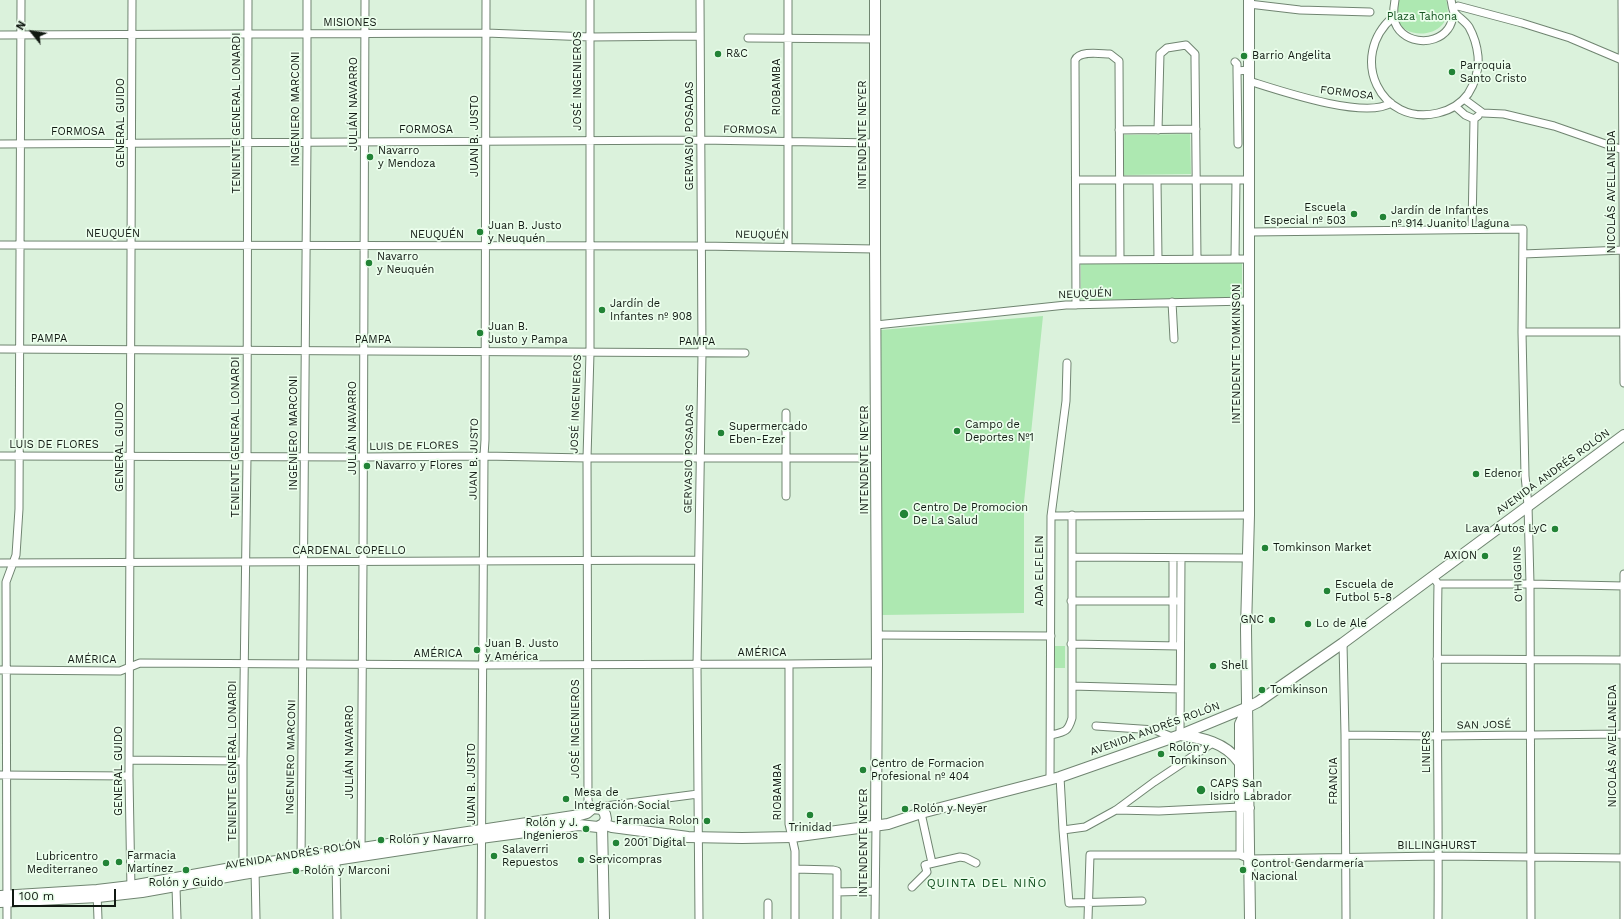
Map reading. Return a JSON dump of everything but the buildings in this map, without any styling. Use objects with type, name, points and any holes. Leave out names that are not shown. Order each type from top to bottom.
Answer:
[{"type":"main road","name":"INTENDENTE NEYER","points":[[876,0],[876,825]]},
{"type":"main road","name":"INTENDENTE TOMKINSON","points":[[1249,2],[1249,515],[1246,629],[1248,707],[1244,808],[1245,857],[1250,919]]},
{"type":"main road","name":"AVENIDA ANDRÉS ROLÓN","points":[[483,834],[566,826],[590,825],[594,827],[603,823],[614,827],[698,838],[792,837],[888,824],[921,813],[1055,778],[1176,736],[1248,707],[1435,580],[1528,506],[1624,435]]},
{"type":"main road","name":"INTENDENTE TOMKINSON","points":[[1244,808],[1239,762],[1240,724],[1248,707]]},
{"type":"main road","points":[[1176,736],[1201,738],[1214,742],[1233,753],[1239,762]]},
{"type":"main road","name":"AVENIDA ANDRÉS ROLÓN","points":[[131,890],[243,870],[483,834],[580,815],[592,810],[602,809],[605,814],[603,823]]},
{"type":"main road","points":[[590,825],[587,821],[592,810]]},
{"type":"main road","points":[[603,823],[604,919]]},
{"type":"main road","name":"AVENIDA ANDRÉS ROLÓN","points":[[301,862],[336,861],[361,853]]},
{"type":"main road","name":"AVENIDA ANDRÉS ROLÓN","points":[[3,899],[97,894],[176,887],[243,870]]},
{"type":"street","points":[[7,919],[3,899],[3,670],[6,582],[13,564],[17,546],[19,456],[21,0]]},
{"type":"street","name":"GENERAL GUIDO","points":[[131,890],[130,456],[132,0]]},
{"type":"street","name":"TENIENTE GENERAL LONARDI","points":[[243,870],[247,457],[248,0]]},
{"type":"street","name":"INGENIERO MARCONI","points":[[301,862],[307,0]]},
{"type":"street","name":"JULIÁN NAVARRO","points":[[361,853],[365,0]]},
{"type":"street","name":"JUAN B. JUSTO","points":[[481,919],[483,834],[482,665],[484,560],[486,0]]},
{"type":"street","name":"JOSÉ INGENIEROS","points":[[590,0],[590,352],[587,458],[587,664],[588,800],[592,810]]},
{"type":"street","name":"GERVASIO POSADAS","points":[[699,919],[697,664],[699,458],[702,353],[700,0]]},
{"type":"street","name":"RIOBAMBA","points":[[788,0],[788,247]]},
{"type":"street","points":[[1395,0],[1393,17],[1399,29],[1404,34],[1417,40],[1433,40],[1441,35],[1448,29],[1456,9]]},
{"type":"street","points":[[1393,17],[1386,23],[1372,49],[1372,69],[1378,88],[1390,103],[1406,111],[1423,115],[1446,112],[1456,107],[1464,99],[1475,80],[1478,58],[1474,37],[1451,0]]},
{"type":"street","name":"NICOLÁS AVELLANEDA","points":[[1622,0],[1624,383]]},
{"type":"street","points":[[1249,2],[1307,10],[1370,12]]},
{"type":"street","points":[[1456,9],[1522,23],[1570,38],[1622,60]]},
{"type":"street","name":"MISIONES","points":[[0,35],[486,33],[590,37],[700,36]]},
{"type":"street","points":[[748,38],[876,39]]},
{"type":"street","points":[[1158,130],[1160,54],[1167,48],[1181,45],[1188,46],[1195,54],[1197,259]]},
{"type":"street","points":[[1076,305],[1075,60],[1077,56],[1081,54],[1110,54],[1119,61],[1120,259]]},
{"type":"street","points":[[1235,62],[1237,64],[1238,71],[1238,144]]},
{"type":"street","points":[[1238,71],[1249,70]]},
{"type":"street","name":"FORMOSA","points":[[1249,81],[1298,96],[1334,104],[1369,108],[1385,107],[1390,103]]},
{"type":"street","points":[[1464,99],[1483,113],[1504,114],[1554,126],[1622,150]]},
{"type":"street","points":[[1456,107],[1465,115],[1474,119]]},
{"type":"street","points":[[1474,119],[1483,113]]},
{"type":"street","points":[[1250,232],[1472,229],[1474,119]]},
{"type":"street","points":[[1119,130],[1196,129]]},
{"type":"street","name":"FORMOSA","points":[[0,144],[590,140],[875,142]]},
{"type":"street","points":[[1076,180],[1249,180]]},
{"type":"street","points":[[1157,180],[1158,259]]},
{"type":"street","points":[[1235,259],[1236,180]]},
{"type":"street","name":"O'HIGGINS","points":[[1472,229],[1523,229],[1522,332],[1525,476],[1528,506],[1530,584],[1531,919]]},
{"type":"street","name":"NEUQUÉN","points":[[0,245],[701,246],[875,249]]},
{"type":"street","points":[[1523,254],[1623,250]]},
{"type":"street","points":[[1076,260],[1250,259]]},
{"type":"street","name":"NEUQUÉN","points":[[876,325],[1076,305],[1249,301]]},
{"type":"street","points":[[1172,302],[1174,339]]},
{"type":"street","points":[[1522,332],[1623,332]]},
{"type":"street","name":"PAMPA","points":[[0,349],[745,353]]},
{"type":"street","name":"ADA ELFLEIN","points":[[1067,363],[1066,401],[1051,516],[1051,735],[1055,778],[1063,830],[1068,902],[1071,904],[1089,902]]},
{"type":"street","points":[[786,413],[786,496]]},
{"type":"street","name":"LUIS DE FLORES","points":[[0,456],[876,458]]},
{"type":"street","points":[[1051,735],[1064,732],[1069,727],[1072,718],[1072,515]]},
{"type":"street","points":[[1051,516],[1249,515]]},
{"type":"street","points":[[1072,557],[1248,558]]},
{"type":"street","points":[[1096,726],[1155,730],[1176,736],[1180,689],[1176,646],[1177,558]]},
{"type":"street","name":"CARDENAL COPELLO","points":[[0,563],[698,560]]},
{"type":"street","name":"NICOLÁS AVELLANEDA","points":[[1624,574],[1624,919]]},
{"type":"street","points":[[1435,580],[1624,586]]},
{"type":"street","name":"LINIERS","points":[[1435,580],[1438,736],[1438,919]]},
{"type":"street","points":[[1072,601],[1176,601]]},
{"type":"street","points":[[877,635],[1051,636]]},
{"type":"street","name":"FRANCIA","points":[[1342,643],[1345,735],[1346,919]]},
{"type":"street","points":[[1071,644],[1176,646]]},
{"type":"street","points":[[1437,659],[1624,660]]},
{"type":"street","name":"AMÉRICA","points":[[3,670],[120,671],[140,663],[482,665],[877,663]]},
{"type":"street","name":"RIOBAMBA","points":[[790,664],[789,824],[795,851],[795,919]]},
{"type":"street","points":[[1072,686],[1180,689]]},
{"type":"street","name":"SAN JOSÉ","points":[[1345,735],[1438,736],[1624,734]]},
{"type":"street","points":[[1063,830],[1085,827],[1116,810],[1154,782],[1214,742]]},
{"type":"street","points":[[130,760],[243,761]]},
{"type":"street","points":[[3,775],[130,776]]},
{"type":"street","points":[[592,810],[698,794]]},
{"type":"street","points":[[1116,810],[1159,811],[1244,808]]},
{"type":"street","points":[[921,813],[932,863]]},
{"type":"street","name":"INTENDENTE NEYER","points":[[875,919],[876,825]]},
{"type":"street","name":"BILLINGHURST","points":[[1089,902],[1090,855],[1345,858],[1438,856],[1624,858]]},
{"type":"street","points":[[912,887],[927,872],[925,865],[960,856],[976,863]]},
{"type":"street","points":[[336,861],[337,919]]},
{"type":"street","points":[[255,869],[256,919]]},
{"type":"street","points":[[795,869],[837,871],[837,919]]},
{"type":"street","points":[[176,887],[177,919]]},
{"type":"street","points":[[837,892],[875,892]]},
{"type":"street","points":[[97,894],[98,919]]},
{"type":"street","points":[[1088,919],[1089,902],[1142,901]]},
{"type":"street","points":[[768,903],[768,919]]},
{"type":"green space","name":"Plaza Tahona","points":[[1398,0],[1446,0],[1448,12],[1444,22],[1438,29],[1429,33],[1409,31],[1402,26],[1397,18]]},
{"type":"green space","points":[[1190,134],[1191,174],[1124,175],[1124,135]]},
{"type":"green space","points":[[1242,263],[1242,299],[1081,300],[1081,264]]},
{"type":"green space","name":"Campo de Deportes Nº1","points":[[1043,316],[1024,502],[1024,613],[882,615],[881,330]]},
{"type":"green space","points":[[1054,646],[1065,646],[1065,668],[1054,668]]},
{"type":"place","name":"R&C","points":[[718,54]]},
{"type":"place","name":"Barrio Angelita","points":[[1244,56]]},
{"type":"place","name":"Parroquia Santo Cristo","points":[[1452,72]]},
{"type":"place","name":"Navarro y Mendoza","points":[[370,157]]},
{"type":"place","name":"Escuela Especial nº 503","points":[[1354,214]]},
{"type":"place","name":"Jardín de Infantes nº 914 Juanito Laguna","points":[[1383,217]]},
{"type":"place","name":"Juan B. Justo y Neuquén","points":[[480,232]]},
{"type":"place","name":"Navarro y Neuquén","points":[[369,263]]},
{"type":"place","name":"Jardín de Infantes nº 908","points":[[602,310]]},
{"type":"place","name":"Juan B. Justo y Pampa","points":[[480,333]]},
{"type":"place","name":"Campo de Deportes Nº1","points":[[957,431]]},
{"type":"place","name":"Supermercado Eben-Ezer","points":[[721,433]]},
{"type":"place","name":"Navarro y Flores","points":[[367,466]]},
{"type":"place","name":"Edenor","points":[[1476,474]]},
{"type":"place","name":"Centro De Promocion De La Salud","points":[[904,514]]},
{"type":"place","name":"Lava Autos LyC","points":[[1555,529]]},
{"type":"place","name":"Tomkinson Market","points":[[1265,548]]},
{"type":"place","name":"AXION","points":[[1485,556]]},
{"type":"place","name":"Escuela de Futbol 5-8","points":[[1327,591]]},
{"type":"place","name":"GNC","points":[[1272,620]]},
{"type":"place","name":"Lo de Ale","points":[[1308,624]]},
{"type":"place","name":"Juan B. Justo y América","points":[[477,650]]},
{"type":"place","name":"Shell","points":[[1213,666]]},
{"type":"place","name":"Tomkinson","points":[[1262,690]]},
{"type":"place","name":"Rolón y Tomkinson","points":[[1161,754]]},
{"type":"place","name":"Centro de Formacion Profesional nº 404","points":[[863,770]]},
{"type":"place","name":"CAPS San Isidro Labrador","points":[[1201,790]]},
{"type":"place","name":"Mesa de Integración Social","points":[[566,799]]},
{"type":"place","name":"Rolón y Neyer","points":[[905,809]]},
{"type":"place","name":"Trinidad","points":[[810,815]]},
{"type":"place","name":"Farmacia Rolon","points":[[707,821]]},
{"type":"place","name":"Rolón y J. Ingenieros","points":[[586,829]]},
{"type":"place","name":"Rolón y Navarro","points":[[381,840]]},
{"type":"place","name":"2001 Digital","points":[[616,843]]},
{"type":"place","name":"Salaverri Repuestos","points":[[494,856]]},
{"type":"place","name":"Servicompras","points":[[581,860]]},
{"type":"place","name":"Farmacia Martínez","points":[[119,862]]},
{"type":"place","name":"Lubricentro Mediterraneo","points":[[106,863]]},
{"type":"place","name":"Rolón y Guido","points":[[186,870]]},
{"type":"place","name":"Control Gendarmería Nacional","points":[[1243,870]]},
{"type":"place","name":"Rolón y Marconi","points":[[296,871]]},
{"type":"district","name":"QUINTA DEL NIÑO","points":[[987,883]]}]
